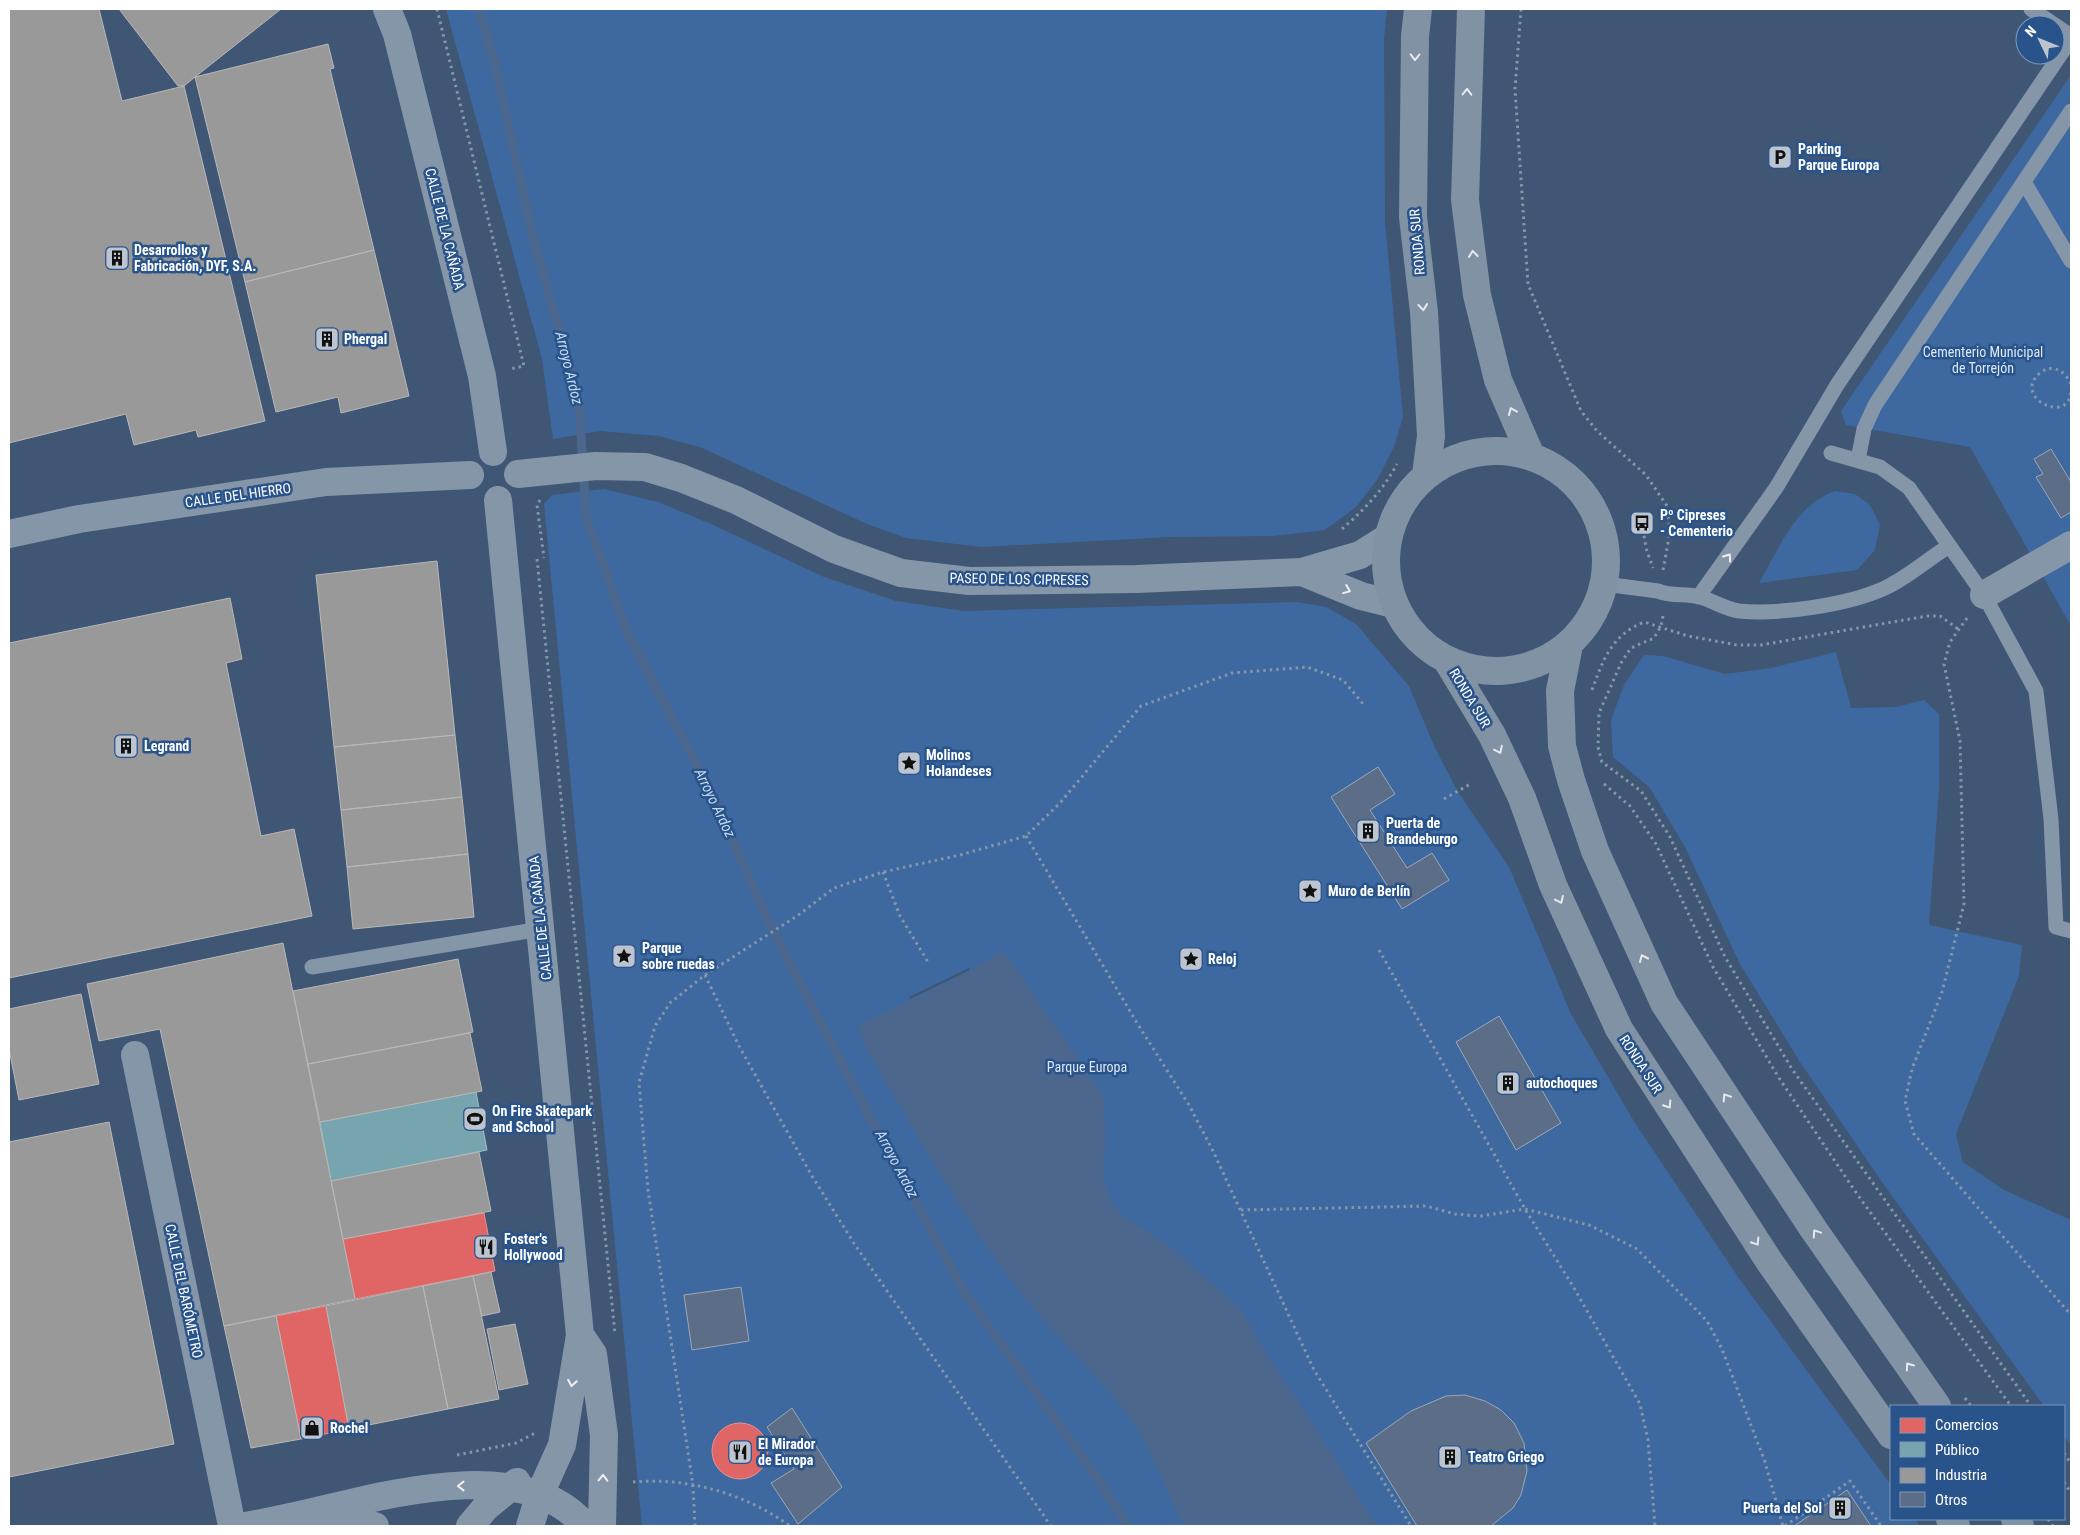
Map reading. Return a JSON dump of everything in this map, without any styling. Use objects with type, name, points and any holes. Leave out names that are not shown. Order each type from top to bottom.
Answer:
[{"type":"main road","name":"RONDA SUR","points":[[1418,9],[1415,36],[1413,218],[1424,312],[1431,436],[1426,475]]},
{"type":"main road","points":[[1471,9],[1465,200],[1478,295],[1498,380],[1530,456]]},
{"type":"main road","name":"RONDA SUR","points":[[1494,450],[1530,456],[1559,470],[1583,492],[1599,520],[1606,552],[1604,584],[1592,617],[1569,645],[1532,666],[1490,673],[1448,662],[1415,638],[1393,604],[1385,571],[1387,538],[1401,503],[1426,475],[1458,457],[1494,450]]},
{"type":"main road","name":"RONDA SUR","points":[[1569,645],[1560,691],[1562,746],[1571,780],[1595,851],[1664,1003],[1814,1230],[1935,1405]]},
{"type":"main road","name":"RONDA SUR","points":[[1448,662],[1492,735],[1522,798],[1553,886],[1619,1029],[1769,1261],[1890,1434]]},
{"type":"street","name":"CALLE DE LA CAÑADA","points":[[388,9],[397,34],[482,376],[493,452]]},
{"type":"street","points":[[493,452],[510,458],[516,465],[518,474],[513,491],[507,497],[498,500],[489,500],[478,494],[472,486],[470,475],[476,460],[483,455],[493,452]]},
{"type":"street","name":"PASEO DE LOS CIPRESES","points":[[518,474],[596,466],[645,467],[681,478],[736,500],[834,549],[901,573],[979,581],[1136,579],[1302,572],[1360,555],[1387,538]]},
{"type":"street","name":"CALLE DEL HIERRO","points":[[9,534],[79,519],[326,482],[470,475]]},
{"type":"street","name":"CALLE DE LA CAÑADA","points":[[498,500],[580,1335]]},
{"type":"street","points":[[1984,595],[2071,545]]},
{"type":"street","name":"PASEO DE LOS CIPRESES","points":[[1302,572],[1361,596],[1393,604]]},
{"type":"street","name":"CALLE DEL BARÓMETRO","points":[[135,1055],[232,1526]]},
{"type":"street","points":[[530,1526],[540,1494],[562,1445],[580,1335]]},
{"type":"street","points":[[580,1335],[593,1354],[604,1435],[602,1526]]},
{"type":"street","points":[[470,1526],[486,1507],[510,1486],[534,1470],[562,1445]]},
{"type":"street","points":[[246,1526],[314,1512],[351,1501],[444,1486],[510,1486],[540,1494],[558,1502],[585,1526]]},
{"type":"street","points":[[314,1512],[375,1526]]},
{"type":"lane","points":[[1699,596],[1776,488],[1838,385],[2071,38],[2031,9]]},
{"type":"lane","points":[[1858,460],[1864,429],[1876,405],[2071,111]]},
{"type":"lane","points":[[2024,182],[2071,260]]},
{"type":"lane","points":[[1831,453],[1880,467],[1909,488],[1927,510],[1949,546],[1984,595],[2036,691],[2052,819],[2056,927],[2071,931]]},
{"type":"lane","points":[[1604,584],[1658,591],[1666,595],[1699,596],[1718,605],[1738,611],[1778,611],[1850,600],[1886,588],[1949,546]]},
{"type":"lane","points":[[312,967],[541,929]]},
{"type":"path","points":[[437,9],[524,366],[506,370]]},
{"type":"path","points":[[1521,9],[1515,89],[1528,284],[1581,411],[1597,431],[1646,475],[1666,506],[1670,532],[1663,568],[1666,595],[1661,626],[1654,638],[1631,648],[1622,662],[1599,712],[1598,747],[1602,762],[1641,791],[1670,836],[1726,957],[1792,1069],[2030,1405]]},
{"type":"path","points":[[2071,384],[2067,375],[2058,369],[2048,369],[2039,374],[2033,382],[2033,392],[2042,404],[2056,408],[2065,403],[2071,393]]},
{"type":"path","points":[[1338,533],[1363,512],[1383,487],[1398,462]]},
{"type":"path","points":[[541,498],[537,505],[544,558]]},
{"type":"path","points":[[537,559],[616,1342]]},
{"type":"path","points":[[1984,595],[1950,642],[1944,664],[1960,741],[1964,904],[1942,992],[1912,1069],[1905,1101],[1914,1134],[2071,1315]]},
{"type":"path","points":[[1590,695],[1606,653],[1627,629],[1644,622],[1688,636],[1737,645],[1761,645],[1927,616],[1940,616],[1958,629]]},
{"type":"path","points":[[695,1526],[693,1485],[648,1190],[639,1083],[655,1026],[670,1002],[705,975],[797,916],[834,888],[883,872],[960,855],[1026,836],[1060,803],[1141,706],[1232,673],[1307,667],[1343,680],[1364,705]]},
{"type":"path","points":[[1598,778],[1630,806],[1656,844],[1713,967],[1779,1078],[1856,1194],[2010,1405]]},
{"type":"path","points":[[1444,798],[1472,782]]},
{"type":"path","points":[[1026,836],[1082,926],[1128,1008],[1189,1106],[1240,1210],[1314,1370],[1410,1526]]},
{"type":"path","points":[[883,872],[900,916],[928,962]]},
{"type":"path","points":[[1379,950],[1525,1209],[1574,1288],[1640,1404],[1648,1440],[1655,1526]]},
{"type":"path","points":[[705,975],[739,1046],[812,1176],[855,1245],[1051,1526]]},
{"type":"path","points":[[1240,1210],[1426,1206],[1455,1214],[1481,1216],[1525,1209],[1589,1225],[1637,1249],[1707,1321],[1722,1349],[1736,1384],[1764,1462],[1784,1526],[1850,1481],[1881,1526]]},
{"type":"path","points":[[1959,1390],[1970,1405]]},
{"type":"path","points":[[450,1456],[516,1443],[538,1429]]},
{"type":"path","points":[[633,1482],[666,1481],[693,1485],[736,1496],[776,1516],[790,1526]]},
{"type":"green space","points":[[446,9],[1387,9],[1384,39],[1385,222],[1403,417],[1394,447],[1377,480],[1356,507],[1325,530],[1273,536],[1170,537],[982,547],[906,538],[867,524],[700,447],[659,436],[600,431],[553,439],[542,359]]},
{"type":"green space","name":"Cementerio Municipal de Torrejón","points":[[2071,75],[2071,626],[1970,447],[1846,425],[1841,411]]},
{"type":"green space","name":"Parque Europa","points":[[604,489],[658,502],[711,524],[824,577],[896,601],[964,611],[1297,602],[1326,607],[1356,624],[1409,686],[1435,748],[1458,792],[1509,867],[1571,1014],[1635,1123],[1738,1277],[1890,1484],[1890,1520],[1916,1520],[1920,1526],[642,1526],[544,504],[552,495]]},
{"type":"green space","points":[[1835,491],[1855,494],[1870,505],[1880,525],[1875,550],[1857,570],[1759,583],[1781,543],[1799,517],[1821,498]]},
{"type":"green space","points":[[1836,652],[1851,708],[1896,707],[1924,700],[1939,714],[1939,789],[1929,925],[2022,945],[2019,976],[1956,1134],[1963,1162],[2004,1190],[2071,1220],[2071,1446],[2065,1437],[2065,1405],[2043,1405],[1882,1182],[1800,1062],[1740,964],[1685,847],[1650,788],[1613,757],[1611,720],[1624,685],[1644,655],[1663,656],[1725,674],[1771,668]]},
{"type":"shaded area","points":[[1001,952],[1009,958],[1103,1095],[1106,1136],[1103,1173],[1110,1200],[1122,1215],[1169,1246],[1242,1310],[1266,1354],[1307,1414],[1377,1526],[1185,1526],[1146,1445],[1128,1415],[1098,1379],[1035,1311],[957,1202],[863,1043],[859,1025],[970,970]]},
{"type":"pier","points":[[969,968],[970,970],[910,999],[909,997]]},
{"type":"building: Comercios","points":[[484,1213],[495,1271],[355,1299],[343,1239]]},
{"type":"building: Comercios","points":[[326,1306],[349,1429],[301,1439],[276,1316]]},
{"type":"building: Comercios","name":"El Mirador de Europa","points":[[740,1423],[751,1425],[760,1431],[766,1440],[768,1451],[766,1462],[760,1471],[751,1477],[740,1479],[729,1477],[720,1471],[714,1462],[712,1451],[714,1440],[720,1431],[729,1425]]},
{"type":"building: Público","points":[[476,1092],[487,1150],[331,1181],[320,1122]]},
{"type":"building: Industria","name":"Desarrollos y Fabricación, DYF, S.A.","points":[[9,9],[99,9],[122,101],[184,86],[265,421],[198,437],[196,430],[134,445],[126,414],[9,443]]},
{"type":"building: Industria","points":[[119,9],[281,9],[184,86],[178,86]]},
{"type":"building: Industria","points":[[328,44],[334,68],[330,69],[374,250],[245,282],[195,77]]},
{"type":"building: Industria","name":"Phergal","points":[[374,250],[409,396],[341,413],[338,397],[276,412],[245,282]]},
{"type":"building: Industria","points":[[437,561],[455,735],[334,747],[316,575]]},
{"type":"building: Industria","name":"Legrand","points":[[230,598],[242,659],[226,663],[261,836],[294,829],[312,916],[9,978],[9,643]]},
{"type":"building: Industria","points":[[455,735],[462,797],[341,810],[334,747]]},
{"type":"building: Industria","points":[[462,797],[468,854],[347,867],[341,810]]},
{"type":"building: Industria","points":[[468,854],[474,917],[353,929],[347,867]]},
{"type":"building: Industria","points":[[283,943],[355,1299],[224,1326],[160,1029],[99,1041],[87,984]]},
{"type":"building: Industria","points":[[458,959],[473,1032],[308,1064],[293,991]]},
{"type":"building: Industria","points":[[81,994],[99,1084],[19,1100],[9,1049],[9,1009]]},
{"type":"building: Industria","points":[[470,1033],[482,1091],[320,1122],[308,1064]]},
{"type":"building: Industria","points":[[109,1122],[174,1444],[9,1477],[9,1142]]},
{"type":"building: Industria","points":[[479,1152],[491,1211],[343,1239],[331,1181]]},
{"type":"building: Industria","points":[[491,1272],[500,1312],[482,1316],[473,1276]]},
{"type":"building: Industria","points":[[473,1276],[499,1399],[448,1409],[423,1286]]},
{"type":"building: Industria","points":[[423,1286],[448,1409],[349,1429],[326,1306]]},
{"type":"building: Industria","points":[[276,1316],[301,1439],[251,1448],[224,1326]]},
{"type":"building: Industria","points":[[515,1324],[528,1384],[499,1390],[487,1329]]},
{"type":"building: Otros","points":[[2051,449],[2071,482],[2071,512],[2061,518],[2036,477],[2043,474],[2034,459]]},
{"type":"building: Otros","name":"Puerta de Brandeburgo","points":[[1378,767],[1395,794],[1370,810],[1407,868],[1432,853],[1449,880],[1402,909],[1331,797]]},
{"type":"building: Otros","name":"autochoques","points":[[1499,1016],[1561,1123],[1516,1150],[1456,1042]]},
{"type":"building: Otros","points":[[741,1287],[749,1341],[692,1350],[684,1295]]},
{"type":"building: Otros","name":"Teatro Griego","points":[[1465,1395],[1485,1401],[1501,1410],[1514,1423],[1524,1443],[1527,1471],[1521,1495],[1513,1508],[1491,1526],[1417,1526],[1366,1443],[1411,1411],[1446,1396]]},
{"type":"building: Otros","points":[[792,1408],[842,1487],[798,1524],[771,1483],[794,1469],[767,1427]]},
{"type":"building: Otros","name":"Puerta del Sol","points":[[1847,1490],[1871,1526],[1794,1526]]},
{"type":"waterway","name":"Arroyo Ardoz","points":[[479,9],[495,65],[534,242],[579,401],[586,517],[627,632],[713,796],[770,925],[876,1129],[965,1293],[1093,1472],[1128,1526]]},
{"type":"place","name":"Parking Parque Europa","points":[[1780,157]]},
{"type":"place","name":"Desarrollos y Fabricación, DYF, S.A.","points":[[117,258]]},
{"type":"place","name":"Phergal","points":[[327,339]]},
{"type":"place","name":"Pº Cipreses - Cementerio","points":[[1642,523]]},
{"type":"place","name":"Legrand","points":[[126,746]]},
{"type":"place","name":"Molinos Holandeses","points":[[909,763]]},
{"type":"place","name":"Puerta de Brandeburgo","points":[[1368,831]]},
{"type":"place","name":"Muro de Berlín","points":[[1310,891]]},
{"type":"place","name":"Parque sobre ruedas","points":[[624,956]]},
{"type":"place","name":"Reloj","points":[[1191,959]]},
{"type":"place","name":"autochoques","points":[[1508,1083]]},
{"type":"place","name":"On Fire Skatepark and School","points":[[475,1119]]},
{"type":"place","name":"Foster's Hollywood","points":[[486,1247]]},
{"type":"place","name":"Rochel","points":[[312,1428]]},
{"type":"place","name":"El Mirador de Europa","points":[[740,1452]]},
{"type":"place","name":"Teatro Griego","points":[[1450,1457]]},
{"type":"place","name":"Puerta del Sol","points":[[1840,1508]]}]
